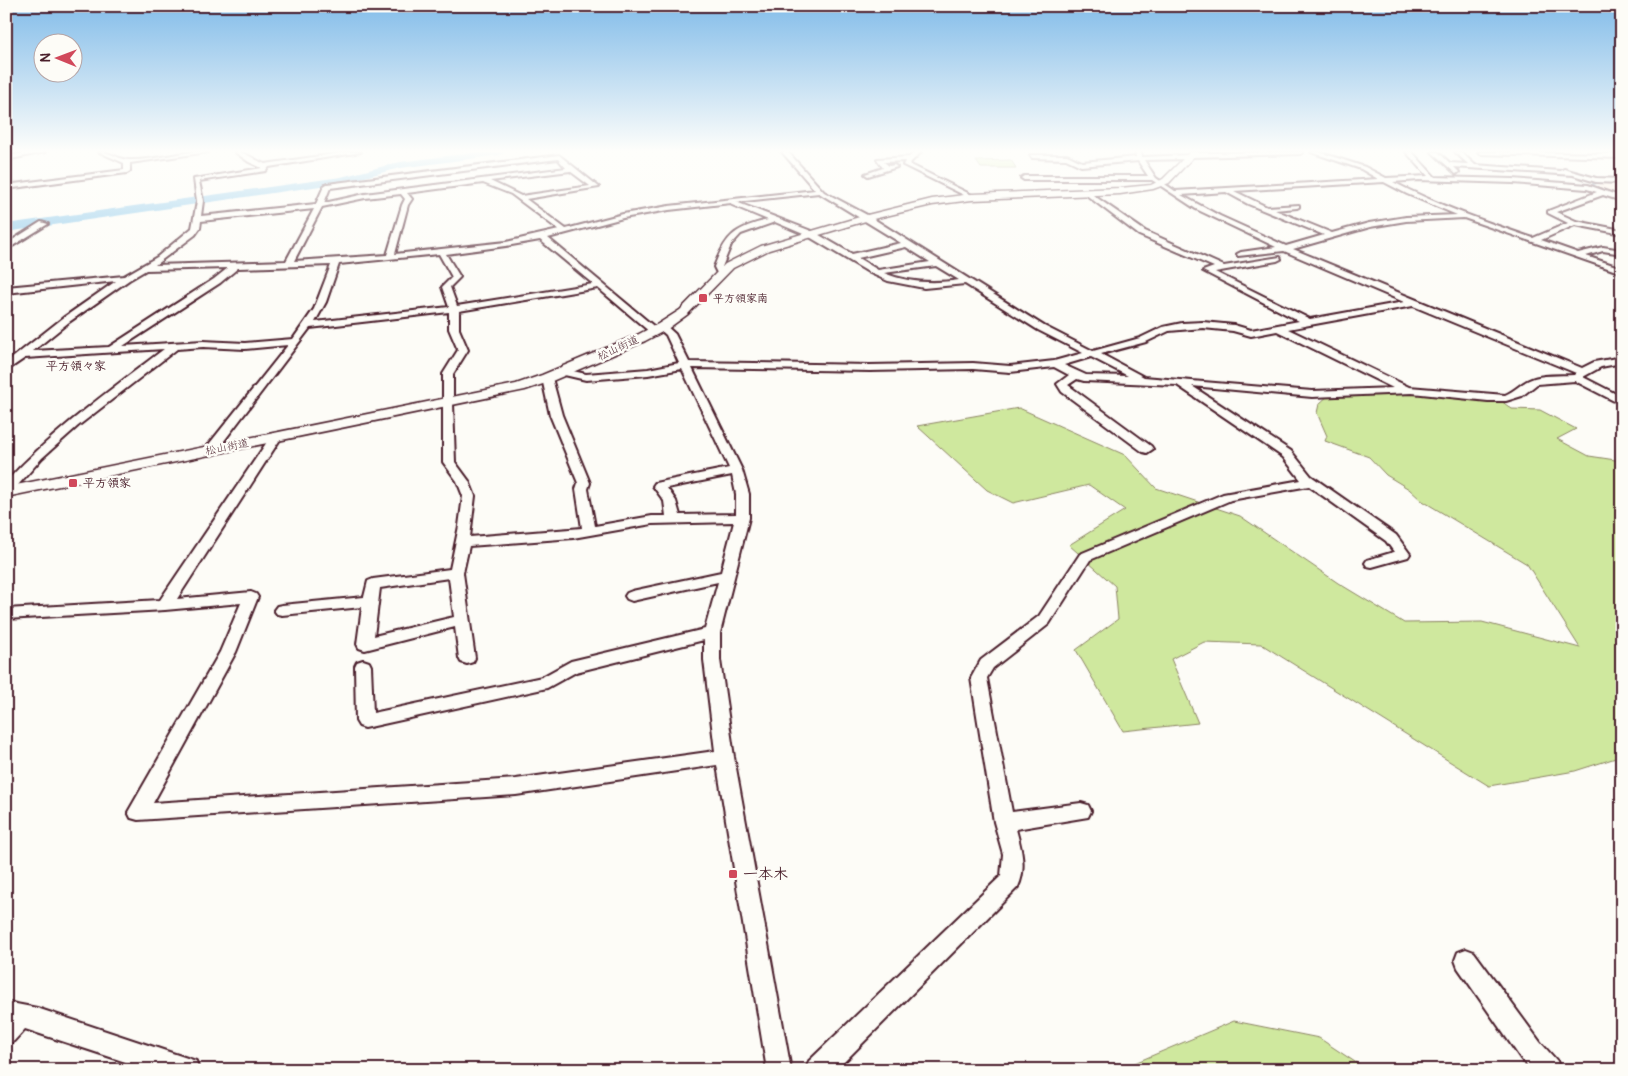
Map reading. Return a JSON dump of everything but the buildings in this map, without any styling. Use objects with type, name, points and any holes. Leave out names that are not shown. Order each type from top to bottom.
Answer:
[{"type":"main road","name":"松山街道","points":[[6,491],[520,387],[564,372],[617,350],[658,329],[684,312],[721,273],[751,253],[866,218],[937,202]]},
{"type":"street","points":[[6,368],[66,320],[126,278],[165,255],[192,234],[196,228],[200,202]]},
{"type":"street","points":[[289,263],[321,202]]},
{"type":"street","points":[[198,219],[319,206],[336,202]]},
{"type":"street","points":[[390,258],[407,202]]},
{"type":"street","points":[[526,202],[563,230]]},
{"type":"street","points":[[144,268],[336,262],[390,258],[506,244],[542,237],[563,230],[623,216],[669,208],[728,202]]},
{"type":"street","points":[[731,202],[811,234],[879,274],[904,282],[927,285],[944,286],[968,281]]},
{"type":"street","points":[[839,202],[1041,328],[1143,379]]},
{"type":"street","points":[[1101,202],[1142,234],[1222,268]]},
{"type":"street","points":[[1192,202],[1234,226],[1579,374],[1622,402]]},
{"type":"street","points":[[1251,202],[1333,236]]},
{"type":"street","points":[[1432,202],[1533,241],[1622,271]]},
{"type":"street","points":[[1576,202],[1550,212],[1574,223],[1622,232]]},
{"type":"street","points":[[1265,209],[1297,206]]},
{"type":"street","points":[[1241,254],[1286,248],[1369,226],[1406,219],[1468,217]]},
{"type":"street","points":[[721,273],[718,267],[725,247],[732,236],[743,229],[776,220]]},
{"type":"street","points":[[1533,241],[1574,223]]},
{"type":"street","points":[[6,248],[44,224]]},
{"type":"street","points":[[542,237],[658,329],[670,334],[742,486],[745,502],[742,518],[712,633],[714,677],[779,1070]]},
{"type":"street","points":[[851,257],[907,244]]},
{"type":"street","points":[[1576,256],[1603,249],[1622,252]]},
{"type":"street","points":[[441,251],[456,277],[446,287],[454,309],[454,329],[463,350],[448,374],[448,403],[449,462],[463,481],[469,496],[456,573],[466,658]]},
{"type":"street","points":[[1300,255],[1207,271],[1308,322]]},
{"type":"street","points":[[210,451],[246,401],[280,365],[317,313],[328,287],[330,272],[336,262]]},
{"type":"street","points":[[879,274],[882,271],[937,262]]},
{"type":"street","points":[[111,349],[217,281],[236,265]]},
{"type":"street","points":[[6,290],[126,278]]},
{"type":"street","points":[[307,326],[454,309],[601,285]]},
{"type":"street","points":[[564,372],[586,377],[648,372],[686,365],[722,364],[870,368],[973,366],[1010,369],[1056,364],[1143,340],[1166,329],[1182,326],[1226,328],[1251,333],[1410,303]]},
{"type":"street","points":[[1279,328],[1393,385],[1451,396],[1506,398],[1518,394],[1533,382],[1579,374],[1595,365],[1622,360]]},
{"type":"street","points":[[24,355],[203,344],[245,346],[295,342]]},
{"type":"street","points":[[6,491],[38,455],[74,424],[173,347]]},
{"type":"street","points":[[1056,364],[1084,378],[1143,379],[1312,394],[1412,390]]},
{"type":"street","points":[[1076,375],[1062,384],[1066,390],[1147,450]]},
{"type":"street","points":[[547,378],[556,415],[584,483],[582,489],[589,531]]},
{"type":"street","points":[[1179,383],[1287,454],[1312,482],[1391,538],[1403,554],[1372,564]]},
{"type":"street","points":[[165,605],[275,438]]},
{"type":"street","points":[[674,520],[670,501],[659,486],[736,470]]},
{"type":"street","points":[[818,1070],[1011,880],[1013,854],[1004,822],[979,678],[986,664],[1044,620],[1085,557],[1228,496],[1312,482]]},
{"type":"street","points":[[462,542],[589,531],[652,520],[742,518]]},
{"type":"street","points":[[456,573],[373,584],[365,644],[462,620]]},
{"type":"street","points":[[632,596],[727,575]]},
{"type":"street","points":[[6,614],[165,605],[251,597],[228,652],[138,812],[516,787],[726,757]]},
{"type":"street","points":[[282,610],[370,601]]},
{"type":"street","points":[[364,666],[365,721],[547,682],[571,667],[712,633]]},
{"type":"street","points":[[1004,822],[1081,811]]},
{"type":"street","points":[[1466,960],[1531,1051],[1548,1070]]},
{"type":"street","points":[[11,1021],[187,1070]]},
{"type":"green space","points":[[1403,391],[1497,398],[1512,409],[1540,410],[1576,429],[1557,439],[1589,456],[1622,461],[1622,756],[1575,771],[1489,786],[1261,644],[1204,642],[1171,659],[1198,723],[1123,731],[1076,650],[1118,619],[1115,586],[1069,545],[1125,510],[1089,485],[1013,503],[987,490],[917,426],[1019,408],[1125,455],[1156,488],[1240,516],[1338,583],[1404,623],[1482,622],[1580,648],[1527,564],[1421,500],[1409,489],[1386,475],[1369,457],[1325,441],[1327,436],[1317,413],[1319,404],[1330,394]]},
{"type":"green space","points":[[1234,1021],[1319,1038],[1367,1070],[1118,1070]]},
{"type":"waterway","points":[[6,228],[186,202]]},
{"type":"place","name":"平方領家南","points":[[703,298]]},
{"type":"place","name":"平方領家","points":[[73,483]]},
{"type":"place","name":"一本木","points":[[733,874]]},
{"type":"district","name":"平方領々家","points":[[76,366]]}]
